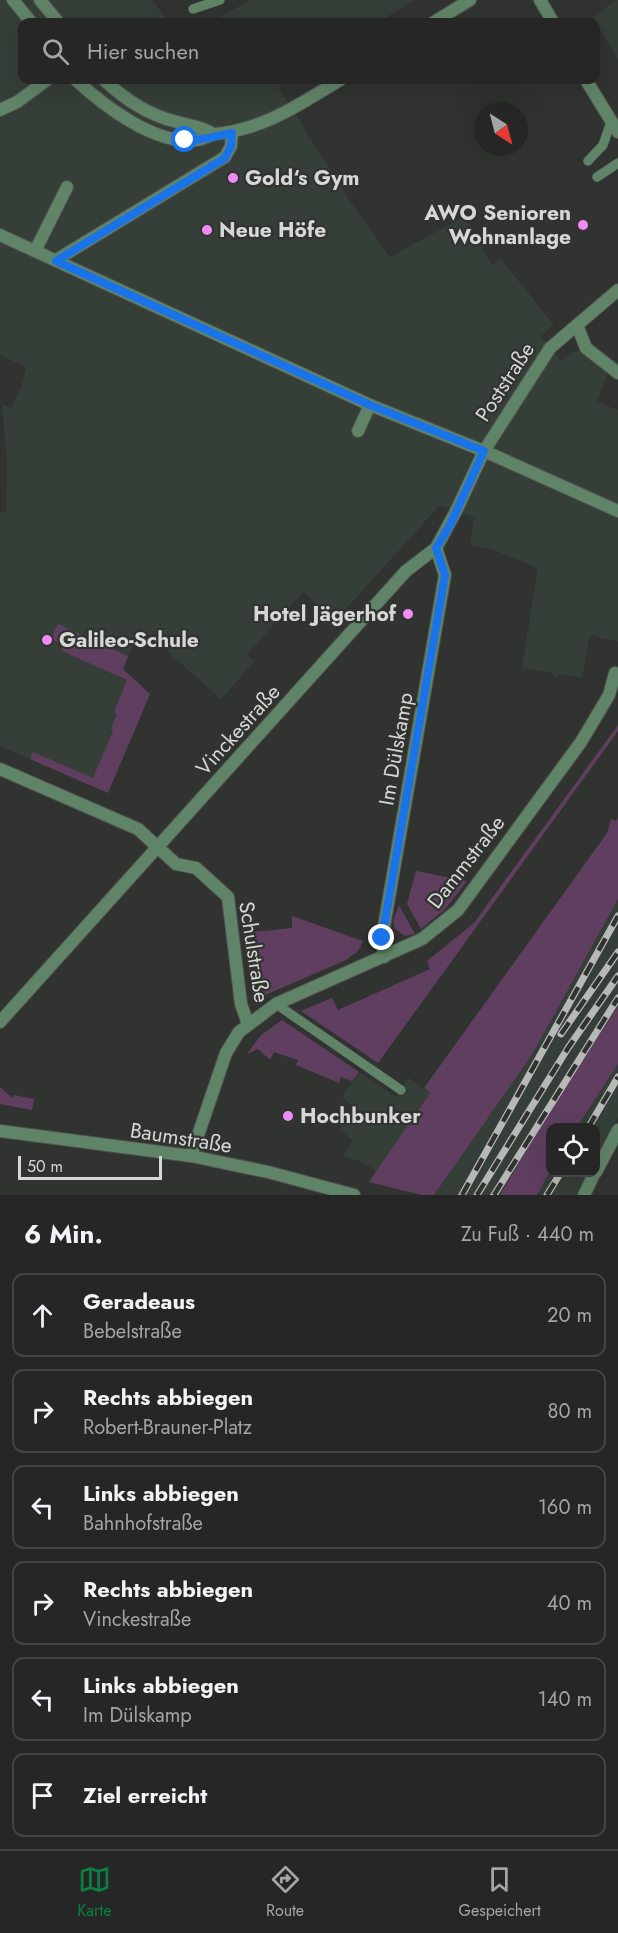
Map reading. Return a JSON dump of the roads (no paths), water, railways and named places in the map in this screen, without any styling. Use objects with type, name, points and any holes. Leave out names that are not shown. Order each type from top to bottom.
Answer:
[{"type":"street","points":[[13,0],[28,18]]},
{"type":"street","points":[[40,0],[55,18]]},
{"type":"street","points":[[441,18],[470,0]]},
{"type":"street","points":[[540,0],[551,18]]},
{"type":"street","points":[[0,110],[17,102],[42,84]]},
{"type":"street","points":[[81,84],[107,107],[154,132],[198,140],[213,134],[232,133],[273,120],[333,84]]},
{"type":"street","points":[[108,84],[126,100],[149,112],[203,128],[213,134]]},
{"type":"street","points":[[588,84],[614,127]]},
{"type":"street","points":[[56,261],[225,158],[231,146],[232,133]]},
{"type":"street","points":[[35,251],[67,187]]},
{"type":"street","points":[[0,235],[370,405],[484,451],[618,511]]},
{"type":"street","name":"Poststraße","points":[[484,451],[550,348],[618,290]]},
{"type":"street","points":[[577,325],[586,348],[618,373]]},
{"type":"street","points":[[358,431],[370,405]]},
{"type":"street","name":"Vinckestraße","points":[[0,1022],[406,571],[436,548],[484,451]]},
{"type":"street","name":"Im Dülskamp","points":[[384,957],[382,938],[445,575],[436,548]]},
{"type":"street","name":"Dammstraße","points":[[248,1024],[276,1004],[422,939],[458,910],[581,742],[609,695],[616,672]]},
{"type":"street","name":"Schulstraße","points":[[0,769],[138,828],[176,864],[196,868],[228,897],[241,1004],[248,1024],[226,1053],[191,1156]]},
{"type":"street","points":[[600,1163],[618,1130]]},
{"type":"street","name":"Baumstraße","points":[[0,1131],[191,1156],[268,1172],[354,1195]]},
{"type":"street","points":[[584,1195],[593,1177]]},
{"type":"lane","points":[[194,9],[220,0]]},
{"type":"lane","points":[[588,161],[603,145],[614,127]]},
{"type":"lane","points":[[597,177],[618,164]]},
{"type":"lane","points":[[276,1004],[400,1090]]},
{"type":"railway","points":[[462,1195],[618,916]]},
{"type":"railway","points":[[561,1034],[618,952]]},
{"type":"railway","points":[[477,1195],[568,1048],[618,976]]},
{"type":"railway","points":[[494,1195],[618,998]]},
{"type":"railway","points":[[591,1123],[618,1077]]},
{"type":"railway","points":[[547,1195],[558,1177]]},
{"type":"place","name":"Gold‘s Gym","points":[[233,178]]},
{"type":"place","name":"AWO Senioren Wohnanlage","points":[[583,225]]},
{"type":"place","name":"Neue Höfe","points":[[207,230]]},
{"type":"place","name":"Hotel Jägerhof","points":[[408,614]]},
{"type":"place","name":"Galileo-Schule","points":[[47,640]]},
{"type":"place","name":"Hochbunker","points":[[288,1116]]}]
